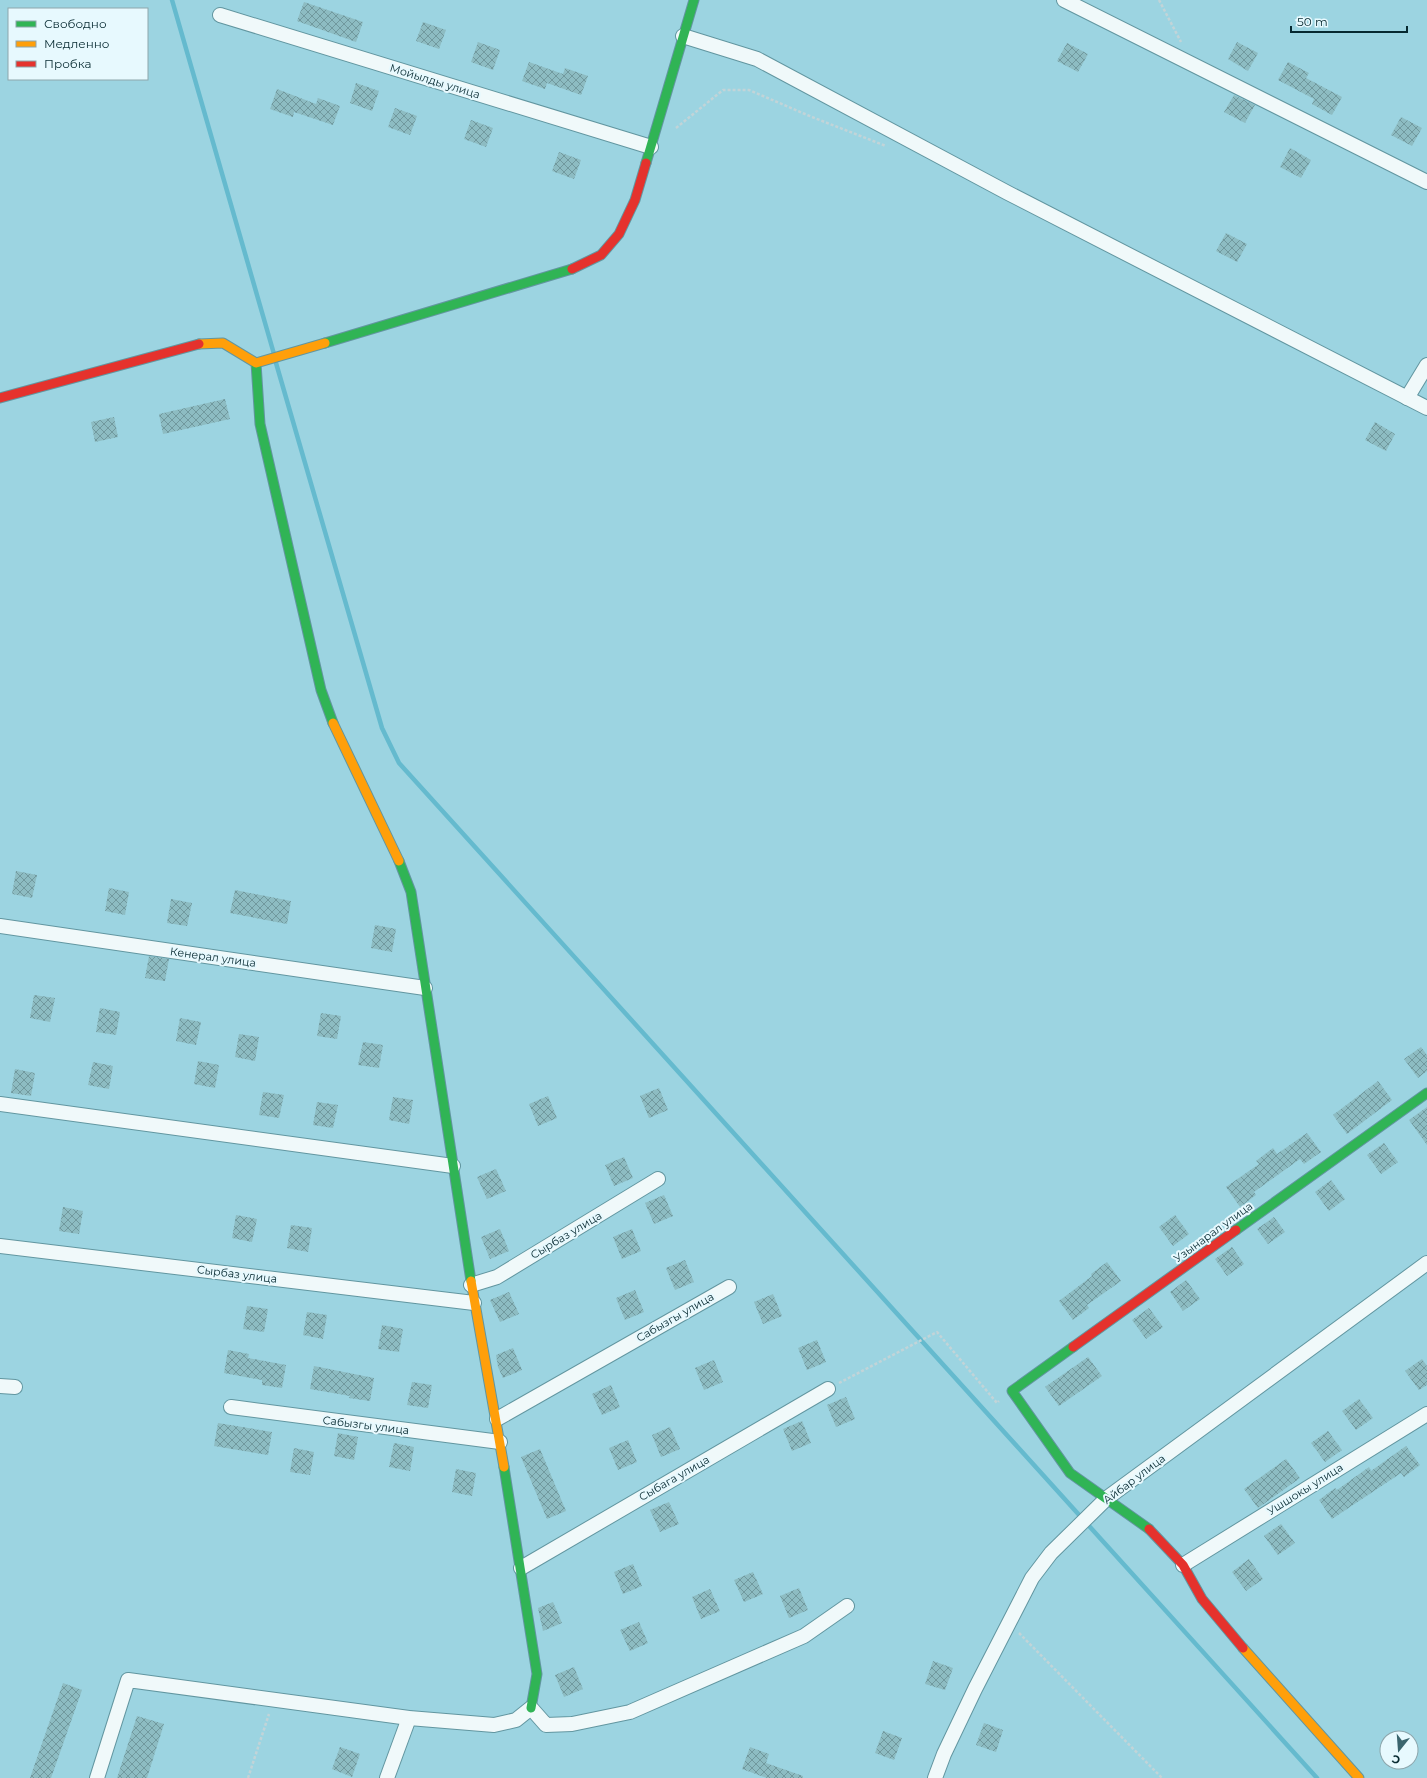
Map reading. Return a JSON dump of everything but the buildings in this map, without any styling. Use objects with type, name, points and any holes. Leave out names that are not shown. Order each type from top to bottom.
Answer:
[{"type":"street","points":[[0,398],[198,344],[223,343],[256,363],[568,271],[601,255],[619,234],[635,200],[694,0]]},
{"type":"street","points":[[1064,0],[1427,182]]},
{"type":"street","name":"Мойылды улица","points":[[220,15],[651,147]]},
{"type":"street","points":[[683,36],[757,59],[1008,193],[1427,408]]},
{"type":"street","points":[[97,1778],[128,1680],[409,1718],[494,1724],[516,1720],[531,1708],[537,1674],[497,1419],[471,1285],[411,892],[396,854],[334,727],[321,690],[260,424],[256,363]]},
{"type":"street","points":[[1407,398],[1427,365]]},
{"type":"street","name":"Кенерал улица","points":[[0,926],[425,988]]},
{"type":"street","name":"Узынарал улица","points":[[1012,1391],[1427,1093]]},
{"type":"street","points":[[0,1104],[453,1166]]},
{"type":"street","name":"Сырбаз улица","points":[[471,1285],[497,1277],[658,1179]]},
{"type":"street","name":"Сырбаз улица","points":[[0,1246],[474,1303]]},
{"type":"street","name":"Айбар улица","points":[[935,1778],[944,1754],[975,1689],[1032,1578],[1051,1553],[1107,1498],[1427,1263]]},
{"type":"street","name":"Сабызгы улица","points":[[497,1419],[728,1287]]},
{"type":"street","points":[[0,1386],[15,1387]]},
{"type":"street","name":"Сыбага улица","points":[[521,1568],[828,1389]]},
{"type":"street","points":[[1012,1391],[1070,1473],[1147,1526],[1183,1564],[1202,1599],[1260,1669],[1359,1778]]},
{"type":"street","name":"Сабызгы улица","points":[[231,1407],[500,1442]]},
{"type":"street","name":"Ушшокы улица","points":[[1183,1564],[1427,1414]]},
{"type":"street","points":[[531,1708],[546,1725],[572,1724],[630,1712],[804,1636],[847,1606]]},
{"type":"street","points":[[387,1778],[409,1718]]},
{"type":"path","points":[[1159,0],[1194,65]]},
{"type":"path","points":[[675,128],[723,90],[749,90],[812,117],[892,148]]},
{"type":"path","points":[[828,1389],[937,1332],[997,1404],[1012,1391]]},
{"type":"path","points":[[1009,1623],[1162,1778]]},
{"type":"path","points":[[248,1778],[273,1700]]},
{"type":"waterway","points":[[172,0],[274,354]]},
{"type":"waterway","points":[[276,363],[382,728],[399,763],[1317,1778]]},
{"type":"traffic: fast","points":[[646,163],[694,0]]},
{"type":"traffic: fast","points":[[325,343],[572,269]]},
{"type":"traffic: fast","points":[[256,363],[260,424],[321,690],[333,723]]},
{"type":"traffic: fast","points":[[399,861],[411,892],[471,1281]]},
{"type":"traffic: fast","points":[[1236,1230],[1427,1093]]},
{"type":"traffic: fast","points":[[1073,1347],[1012,1391],[1070,1473],[1149,1529]]},
{"type":"traffic: fast","points":[[504,1467],[537,1674],[531,1708]]},
{"type":"traffic: slow","points":[[199,344],[223,343],[256,363],[325,343]]},
{"type":"traffic: slow","points":[[333,723],[399,861]]},
{"type":"traffic: slow","points":[[471,1281],[504,1467]]},
{"type":"traffic: slow","points":[[1243,1648],[1359,1778]]},
{"type":"traffic: jam","points":[[572,269],[601,255],[619,234],[635,200],[646,163]]},
{"type":"traffic: jam","points":[[0,398],[199,344]]},
{"type":"traffic: jam","points":[[1073,1347],[1236,1230]]},
{"type":"traffic: jam","points":[[1149,1529],[1183,1565],[1202,1599],[1243,1648]]}]
